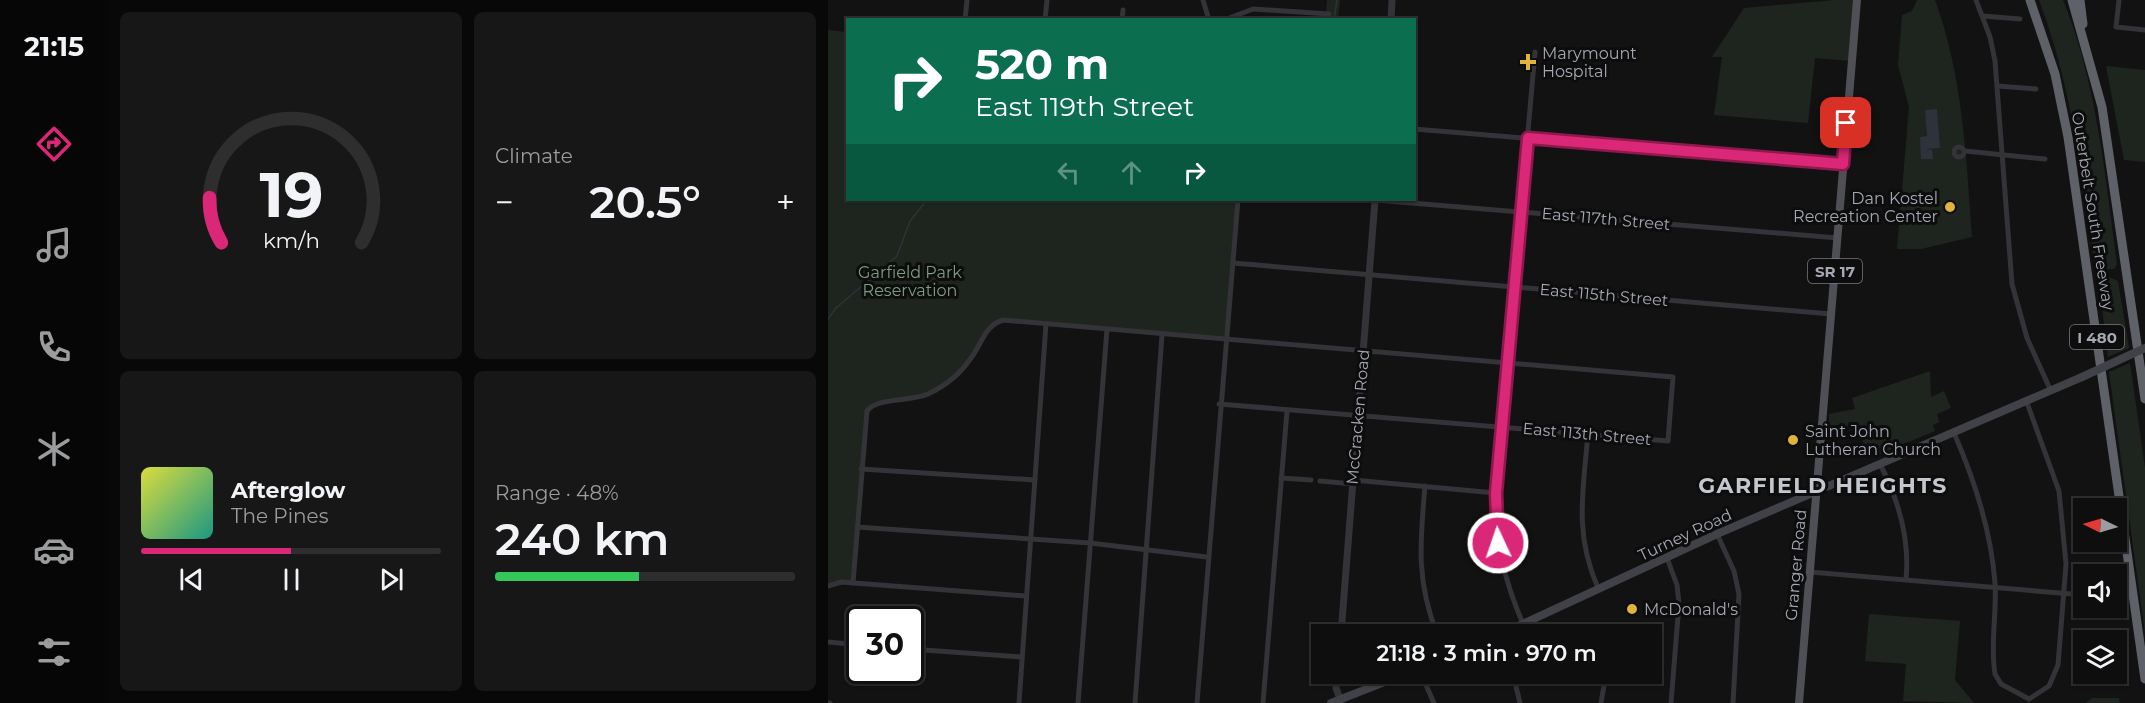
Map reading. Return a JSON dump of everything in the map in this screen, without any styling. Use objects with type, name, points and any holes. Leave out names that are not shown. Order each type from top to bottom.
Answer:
[{"type":"highway","name":"Outerbelt South Freeway","points":[[2030,0],[2055,74],[2068,137],[2145,679]]},
{"type":"highway","name":"Outerbelt South Freeway","points":[[2072,0],[2085,39],[2108,138],[2145,399]]},
{"type":"highway","points":[[2080,0],[2085,39]]},
{"type":"main road","name":"Granger Road","points":[[1799,703],[1857,0]]},
{"type":"main road","name":"Turney Road","points":[[1523,624],[1717,534],[1954,433],[2145,348]]},
{"type":"main road","points":[[1331,703],[1381,684]]},
{"type":"street","points":[[965,18],[967,0]]},
{"type":"street","points":[[1046,18],[1047,0]]},
{"type":"street","points":[[1203,0],[1208,18]]},
{"type":"street","points":[[1391,18],[1392,0]]},
{"type":"street","points":[[1976,0],[1994,55],[2012,284],[2027,338],[2050,389]]},
{"type":"street","points":[[2119,0],[2116,27],[2145,30]]},
{"type":"street","points":[[1229,18],[1253,9],[1329,14]]},
{"type":"street","points":[[1122,18],[1123,10]]},
{"type":"street","points":[[1983,16],[2020,19]]},
{"type":"street","points":[[1523,624],[1507,586],[1499,556],[1496,493],[1535,52]]},
{"type":"street","points":[[1997,86],[2036,89]]},
{"type":"street","points":[[1416,129],[1843,164]]},
{"type":"street","points":[[1965,151],[2045,159]]},
{"type":"street","points":[[1197,703],[1219,404],[1228,328],[1238,201]]},
{"type":"street","name":"McCracken Road","points":[[1342,624],[1375,201]]},
{"type":"street","name":"East 117th Street","points":[[1388,201],[1838,238]]},
{"type":"street","name":"East 115th Street","points":[[1233,263],[1831,314]]},
{"type":"street","points":[[853,583],[865,418],[872,405],[919,398],[943,385],[972,357],[988,330],[996,322],[1003,320],[1508,364]]},
{"type":"street","points":[[1019,703],[1046,324]]},
{"type":"street","points":[[1078,703],[1107,329]]},
{"type":"street","points":[[1135,703],[1162,335]]},
{"type":"street","name":"East 113th Street","points":[[1219,404],[1668,441],[1673,377],[1508,364]]},
{"type":"street","points":[[1954,433],[1982,506],[1995,588],[1995,674],[2001,684],[2029,701],[2049,686],[2055,676],[2065,594],[2065,542],[2059,491],[2026,400]]},
{"type":"street","points":[[1263,703],[1287,411]]},
{"type":"street","points":[[1588,434],[1581,526],[1583,545],[1598,588]]},
{"type":"street","points":[[1880,464],[1893,489],[1902,518],[1906,542],[1906,579]]},
{"type":"street","points":[[861,469],[1035,480]]},
{"type":"street","points":[[1281,478],[1311,480]]},
{"type":"street","points":[[1320,481],[1425,486],[1496,493]]},
{"type":"street","points":[[1425,486],[1419,554],[1423,587],[1434,624]]},
{"type":"street","points":[[857,527],[1090,543],[1207,556]]},
{"type":"street","points":[[1717,534],[1734,571],[1739,594],[1733,703]]},
{"type":"street","points":[[1667,558],[1677,585],[1679,603],[1671,703]]},
{"type":"street","points":[[1810,572],[2073,594]]},
{"type":"street","points":[[828,586],[835,583],[853,583],[1026,596]]},
{"type":"street","points":[[828,642],[846,644]]},
{"type":"street","points":[[924,650],[1022,657]]},
{"type":"street","points":[[1336,684],[1341,701]]},
{"type":"street","points":[[1425,684],[1434,703]]},
{"type":"street","points":[[1516,684],[1520,703]]},
{"type":"street","points":[[1601,703],[1604,684]]},
{"type":"green space","points":[[1327,0],[1340,0],[1338,18],[1320,18],[1320,13],[1326,14]]},
{"type":"green space","points":[[1857,0],[1852,61],[1815,58],[1808,123],[1714,115],[1722,57],[1712,57],[1744,8]]},
{"type":"green space","points":[[1917,0],[1935,0],[1952,58],[1962,117],[1972,237],[1921,249],[1897,249],[1909,107],[1898,65],[1902,15],[1912,11]]},
{"type":"green space","points":[[2039,0],[2063,0],[2084,64],[2104,164],[2117,264],[2114,269],[2102,269],[2094,262],[2074,129],[2059,64]]},
{"type":"green space","name":"Garfield Park Reservation","points":[[828,30],[846,32],[846,201],[1238,201],[1225,340],[996,322],[967,363],[940,388],[929,393],[882,403],[867,411],[853,583],[828,586]]},
{"type":"green space","points":[[2106,66],[2145,70],[2145,162],[2124,160]]},
{"type":"green space","points":[[2107,276],[2118,281],[2129,348],[2108,357],[2099,282],[2101,277]]},
{"type":"green space","points":[[2130,363],[2145,468],[2145,633],[2127,498],[2109,372]]},
{"type":"green space","points":[[1930,371],[1931,397],[1944,391],[1951,408],[1937,414],[1939,422],[1933,425],[1935,431],[1870,458],[1857,432],[1846,427],[1829,425],[1829,414],[1855,409],[1852,398]]},
{"type":"green space","points":[[1869,614],[1960,621],[1955,680],[1974,703],[1903,701],[1906,664],[1865,661]]},
{"type":"green space","points":[[2092,698],[2119,698],[2120,703],[2086,703]]},
{"type":"shaded area","points":[[1937,109],[1940,148],[1926,149],[1932,150],[1933,159],[1921,159],[1920,137],[1927,136],[1925,110]]},
{"type":"waterway","points":[[1334,18],[1337,0]]},
{"type":"waterway","points":[[828,319],[836,308],[897,256],[910,221],[926,201]]},
{"type":"place","name":"Marymount Hospital","points":[[1528,62]]},
{"type":"place","name":"Dan Kostel Recreation Center","points":[[1950,207]]},
{"type":"place","name":"Saint John Lutheran Church","points":[[1793,440]]},
{"type":"place","name":"McDonald's","points":[[1632,609]]},
{"type":"district","name":"GARFIELD HEIGHTS","points":[[1823,485]]},
{"type":"route","points":[[1498,543],[1496,493],[1528,138],[1843,164],[1846,123]]}]
